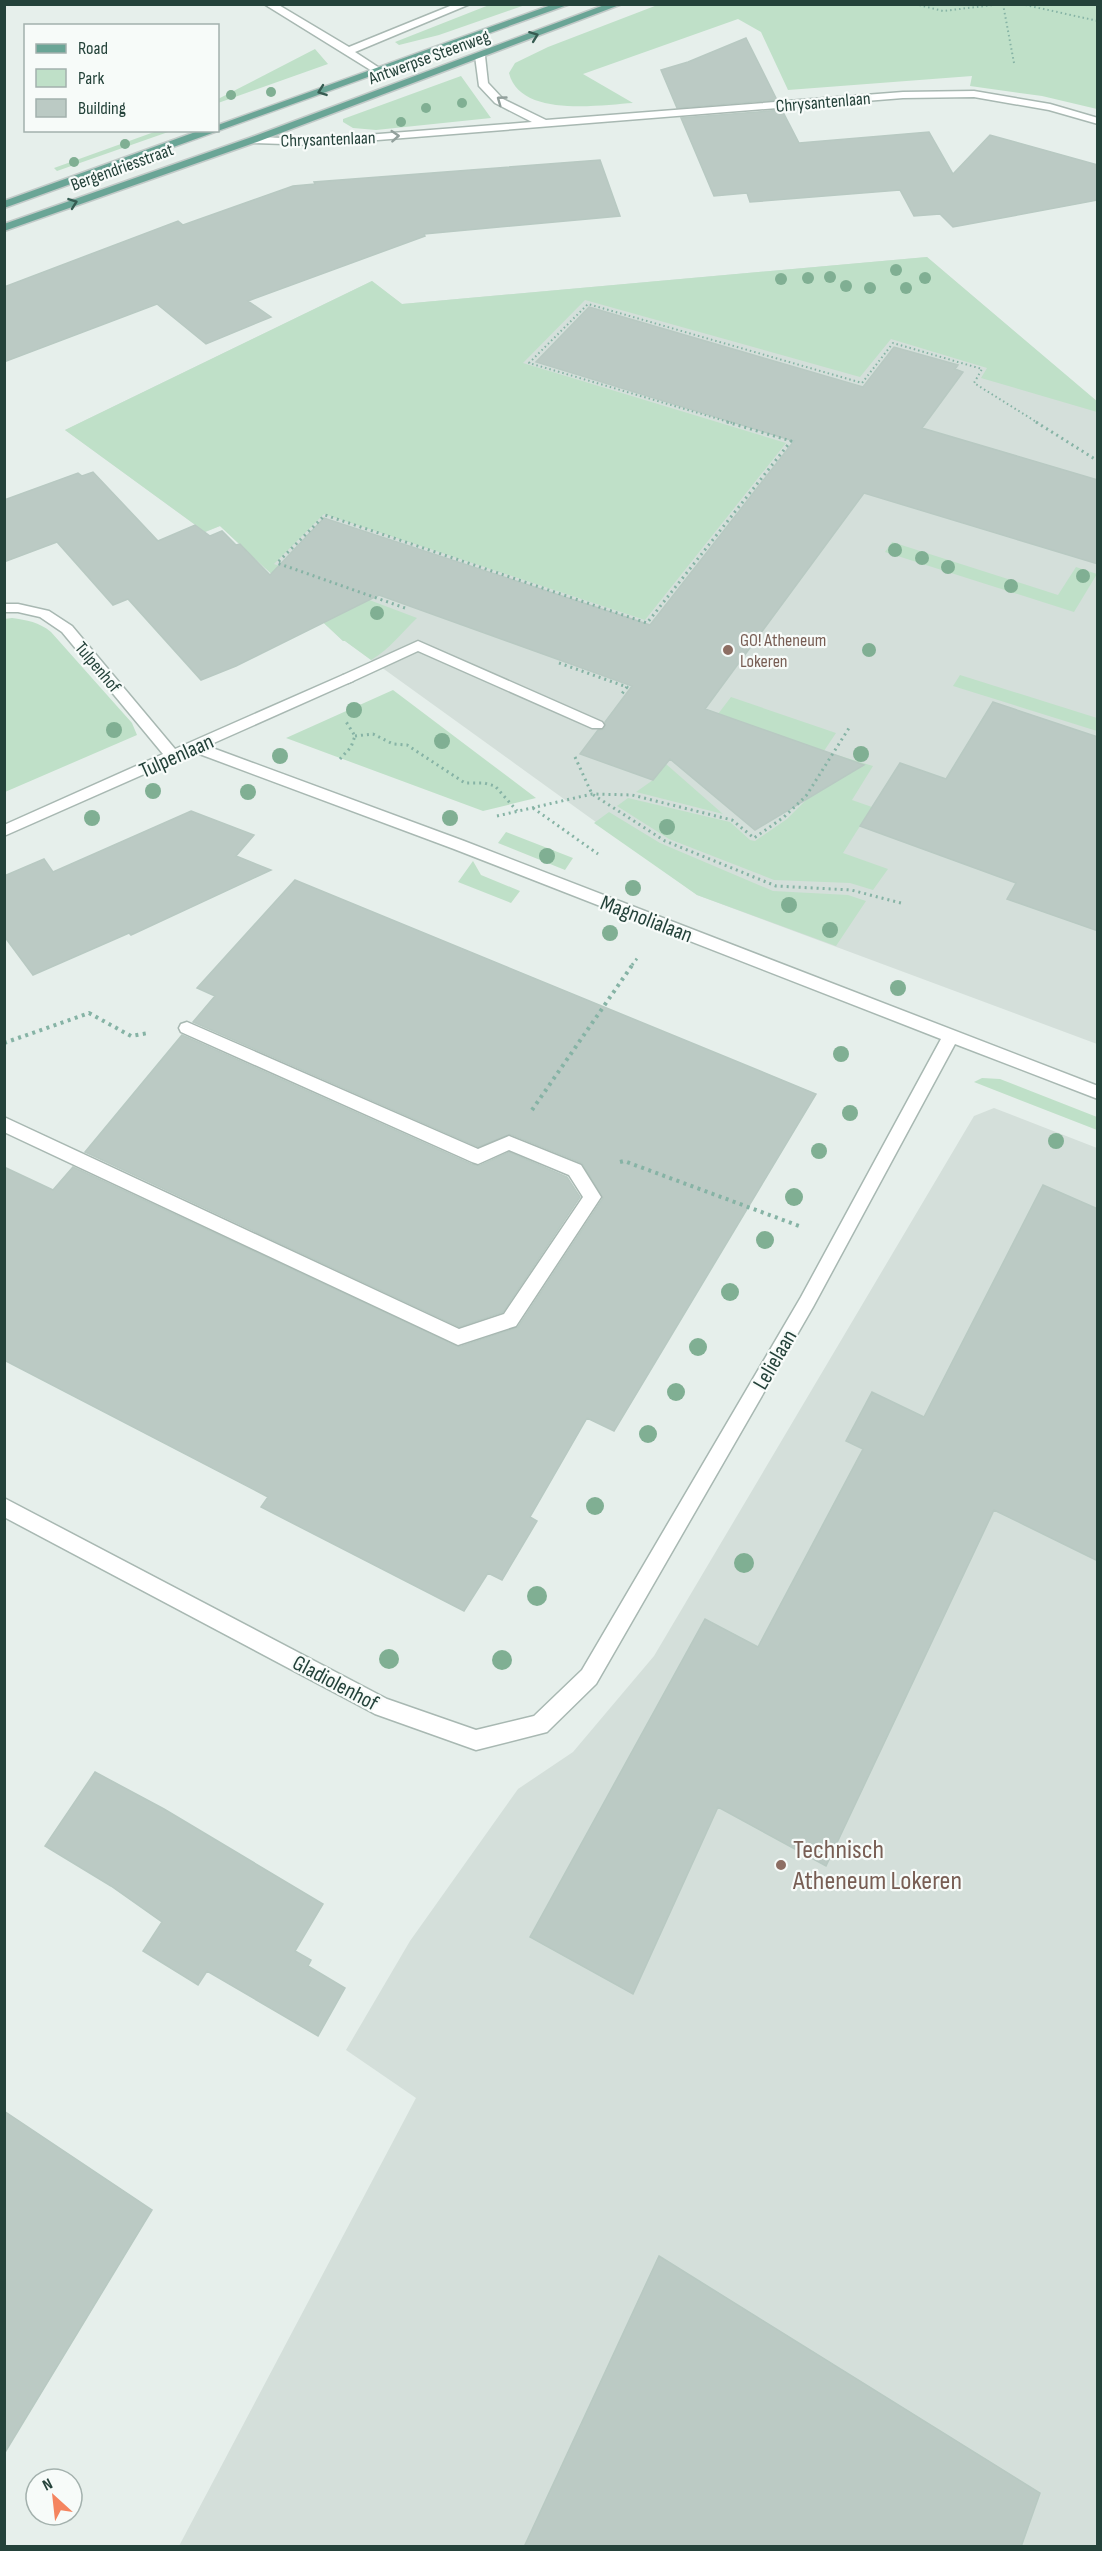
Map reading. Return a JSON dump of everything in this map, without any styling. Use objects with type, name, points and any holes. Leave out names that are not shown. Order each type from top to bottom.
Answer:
[{"type":"main road","name":"Antwerpse Steenweg","points":[[377,71],[565,4]]},
{"type":"main road","name":"Antwerpse Steenweg","points":[[253,140],[617,4]]},
{"type":"main road","points":[[219,129],[377,71]]},
{"type":"main road","name":"Bergendriesstraat","points":[[4,206],[207,132]]},
{"type":"main road","name":"Bergendriesstraat","points":[[4,228],[253,140]]},
{"type":"street","points":[[269,4],[377,71]]},
{"type":"street","points":[[348,51],[465,4]]},
{"type":"street","points":[[480,56],[483,84],[499,101],[546,124]]},
{"type":"street","name":"Chrysantenlaan","points":[[253,140],[315,142],[903,95],[963,94],[1050,107],[1098,121]]},
{"type":"street","name":"Tulpenhof","points":[[4,608],[18,608],[44,614],[67,629],[173,756]]},
{"type":"street","name":"Tulpenlaan","points":[[4,831],[418,646],[597,725]]},
{"type":"street","name":"Magnolialaan","points":[[194,747],[459,845],[1098,1093]]},
{"type":"street","points":[[4,1124],[458,1337],[510,1320],[592,1197],[575,1170],[508,1143],[478,1157],[188,1028]]},
{"type":"street","name":"Lelielaan","points":[[589,1677],[807,1302],[951,1036]]},
{"type":"street","name":"Gladiolenhof","points":[[4,1507],[382,1707],[476,1740],[540,1725],[589,1677]]},
{"type":"path","points":[[915,4],[926,9],[955,10],[1003,4],[1007,34],[1016,69]]},
{"type":"path","points":[[960,4],[993,5]]},
{"type":"path","points":[[1021,4],[1098,21]]},
{"type":"path","points":[[413,611],[277,563],[325,515],[647,623],[790,441],[529,363],[588,304],[862,383],[893,343],[982,369],[974,383],[1098,461]]},
{"type":"path","points":[[548,659],[627,687],[573,755],[592,794],[665,841],[776,886],[851,890],[901,903]]},
{"type":"path","points":[[317,692],[346,721],[355,736]]},
{"type":"path","points":[[532,807],[592,794],[632,795],[732,820],[754,838],[784,817],[806,796],[849,728]]},
{"type":"path","points":[[355,736],[373,734],[393,744],[407,745],[465,783],[484,783],[495,786],[517,811]]},
{"type":"path","points":[[311,792],[351,747],[355,736]]},
{"type":"path","points":[[508,1143],[661,923]]},
{"type":"path","points":[[4,1043],[89,1013],[131,1036],[188,1028]]},
{"type":"path","points":[[575,1170],[624,1161],[839,1241]]},
{"type":"shaded area","name":"GO! Atheneum Lokeren","points":[[927,257],[1097,402],[1097,1044],[697,895],[343,641],[220,526],[205,532],[65,430],[372,281],[402,304]]},
{"type":"shaded area","name":"Technisch Atheneum Lokeren","points":[[994,1108],[1097,1148],[1097,2546],[179,2546],[416,2098],[346,2050],[410,1941],[518,1789],[573,1752],[654,1656],[974,1116]]},
{"type":"green space","points":[[660,4],[1097,5],[1097,109],[1042,96],[970,86],[972,76],[788,90],[761,32],[738,19],[583,74],[633,103],[563,106],[544,103],[528,97],[516,87],[509,73],[515,63],[548,47]]},
{"type":"green space","points":[[489,5],[525,5],[439,35],[399,45],[395,42]]},
{"type":"green space","points":[[315,49],[328,64],[219,103],[219,98]]},
{"type":"green space","points":[[461,76],[491,118],[376,130],[353,128],[343,122],[343,119]]},
{"type":"green space","points":[[154,132],[168,132],[57,171],[54,168]]},
{"type":"green space","points":[[927,257],[1098,402],[1097,412],[981,378],[987,368],[891,339],[860,377],[585,300],[523,363],[786,443],[645,620],[324,514],[274,564],[417,618],[390,646],[371,660],[343,641],[220,526],[205,532],[65,430],[372,281],[402,304]]},
{"type":"green space","points":[[892,542],[1058,595],[1076,567],[1097,574],[1074,612],[885,552]]},
{"type":"green space","points":[[12,618],[33,622],[51,632],[132,723],[137,735],[5,792],[4,619]]},
{"type":"green space","points":[[960,675],[1097,718],[1097,731],[953,686]]},
{"type":"green space","points":[[393,690],[536,798],[483,811],[286,738]]},
{"type":"green space","points":[[731,697],[836,733],[824,751],[718,714]]},
{"type":"green space","points":[[837,755],[873,766],[852,800],[872,807],[843,853],[888,869],[873,890],[850,883],[774,880],[669,839],[617,806],[628,798],[730,822],[750,840],[755,841],[787,819],[810,796]]},
{"type":"green space","points":[[666,764],[723,814],[636,792],[653,780]]},
{"type":"green space","points":[[609,812],[660,843],[773,891],[848,895],[866,901],[836,946],[697,895],[594,823]]},
{"type":"green space","points":[[506,832],[573,858],[565,870],[498,843]]},
{"type":"green space","points":[[473,861],[481,875],[520,891],[511,903],[458,882]]},
{"type":"green space","points":[[982,1078],[1000,1079],[1097,1117],[1097,1130],[974,1082]]},
{"type":"building","points":[[746,38],[777,100],[677,108],[661,70],[688,62]]},
{"type":"building","points":[[782,110],[799,143],[929,132],[953,174],[990,135],[1098,165],[1098,200],[953,227],[940,214],[914,216],[900,190],[750,202],[747,193],[714,196],[681,118]]},
{"type":"building","points":[[600,160],[620,216],[424,234],[425,236],[248,301],[271,317],[206,344],[157,304],[4,362],[4,287],[178,221],[183,225],[293,186],[315,184],[314,182]]},
{"type":"building","points":[[589,307],[863,387],[894,347],[958,365],[955,369],[963,372],[922,428],[1098,480],[1098,564],[864,493],[705,709],[864,765],[755,830],[670,759],[653,780],[580,754],[598,730],[604,729],[605,722],[632,686],[379,595],[236,666],[201,680],[128,599],[113,605],[57,542],[4,562],[4,500],[78,473],[82,476],[93,472],[158,541],[195,525],[210,536],[222,531],[236,545],[240,544],[270,575],[324,518],[650,625],[794,441],[536,362]]},
{"type":"building","points":[[993,702],[1098,737],[1098,931],[1007,899],[1016,883],[860,826],[900,763],[946,779]]},
{"type":"building","points":[[191,811],[254,835],[236,856],[271,870],[131,935],[129,933],[33,975],[4,936],[4,876],[44,859],[53,872]]},
{"type":"building","points":[[295,880],[816,1094],[614,1431],[587,1418],[530,1517],[537,1521],[502,1580],[488,1573],[464,1611],[261,1507],[268,1497],[4,1360],[4,1167],[53,1190],[73,1167],[459,1347],[518,1327],[603,1198],[582,1163],[510,1134],[478,1147],[193,1022],[215,996],[197,988]]},
{"type":"building","points":[[182,1035],[471,1164],[479,1166],[509,1152],[567,1177],[580,1197],[503,1312],[459,1327],[85,1152]]},
{"type":"building","points":[[1043,1185],[1098,1209],[1098,1561],[994,1510],[826,1866],[718,1807],[633,1994],[530,1937],[705,1619],[758,1647],[863,1449],[846,1441],[872,1392],[924,1417]]},
{"type":"building","points":[[95,1772],[164,1809],[323,1904],[295,1951],[311,1960],[308,1966],[345,1988],[318,2036],[207,1971],[198,1985],[143,1951],[162,1922],[111,1886],[45,1846]]},
{"type":"building","points":[[4,2111],[152,2210],[4,2454]]},
{"type":"building","points":[[659,2256],[1040,2493],[1021,2547],[524,2547]]},
{"type":"place","name":"GO! Atheneum Lokeren","points":[[728,650]]},
{"type":"place","name":"Technisch Atheneum Lokeren","points":[[781,1865]]}]
